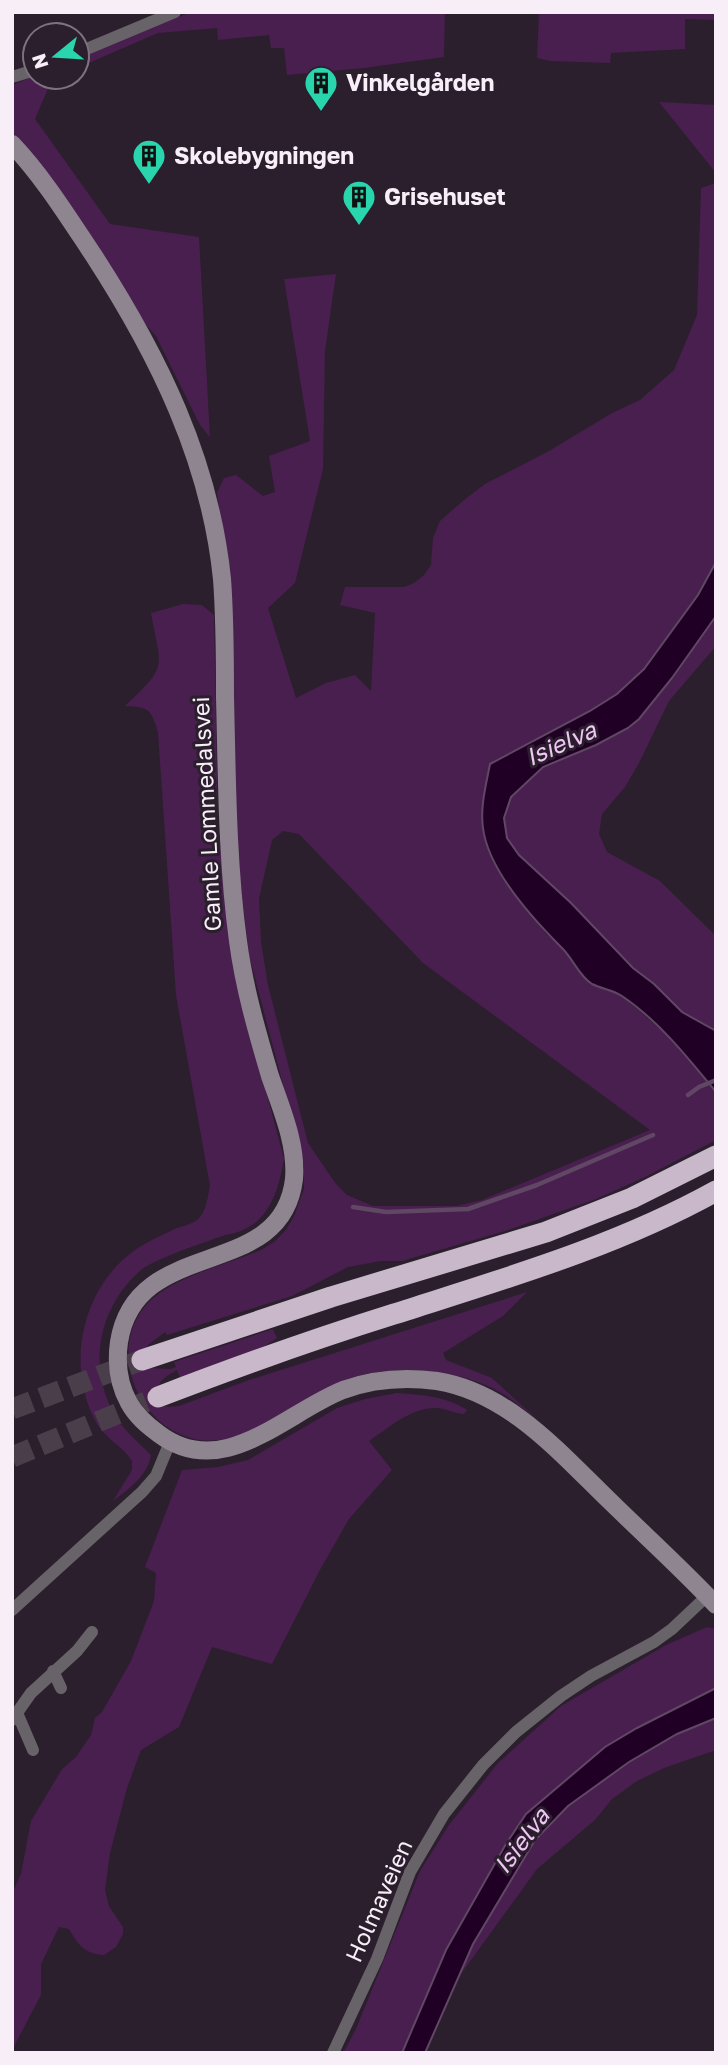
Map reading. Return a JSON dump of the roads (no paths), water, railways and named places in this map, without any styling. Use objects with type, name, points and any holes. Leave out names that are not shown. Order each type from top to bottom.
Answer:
[{"type":"highway","points":[[142,1360],[331,1297],[546,1232],[632,1198],[716,1156]]},
{"type":"highway","points":[[158,1397],[327,1335],[593,1247],[716,1191]]},
{"type":"street","points":[[91,46],[175,12]]},
{"type":"street","name":"Gamle Lommedalsvei","points":[[12,144],[51,190],[139,328],[168,385],[204,482],[222,580],[229,859],[239,948],[257,1032],[292,1149],[293,1183],[284,1211],[276,1223],[240,1248],[180,1267],[140,1296],[123,1324],[117,1362],[122,1387],[139,1417],[170,1442],[203,1450],[220,1450],[261,1436],[320,1401],[348,1388],[395,1379],[420,1379],[461,1386],[487,1397],[536,1432],[712,1601]]},
{"type":"street","points":[[12,1610],[142,1492],[156,1476],[170,1442]]},
{"type":"street","name":"Holmaveien","points":[[333,2053],[377,1959],[410,1872],[444,1814],[483,1765],[516,1732],[561,1696],[591,1676],[654,1642],[712,1601]]},
{"type":"street","points":[[33,1750],[15,1718],[31,1693],[77,1651],[92,1632]]},
{"type":"street","points":[[53,1671],[61,1688]]},
{"type":"water","name":"Isielva","points":[[716,562],[716,616],[639,719],[596,745],[543,767],[511,797],[504,818],[507,838],[519,855],[571,903],[633,968],[654,984],[682,1012],[716,1031],[716,1092],[672,1041],[636,1006],[615,992],[587,980],[565,951],[525,908],[493,860],[483,828],[482,812],[490,764],[617,694],[644,669],[698,595]]},
{"type":"water","name":"Isielva","points":[[716,1688],[716,1718],[677,1734],[629,1762],[568,1806],[535,1840],[473,1944],[425,2053],[402,2053],[446,1950],[526,1814],[605,1747]]},
{"type":"waterway","points":[[688,1095],[716,1080]]},
{"type":"waterway","points":[[353,1207],[386,1212],[468,1209],[537,1185],[653,1135]]},
{"type":"tunnel","points":[[12,1409],[142,1360]]},
{"type":"tunnel","points":[[12,1457],[158,1397]]},
{"type":"place","name":"Vinkelgården","points":[[321,113]]},
{"type":"place","name":"Skolebygningen","points":[[149,186]]},
{"type":"place","name":"Grisehuset","points":[[359,227]]}]
